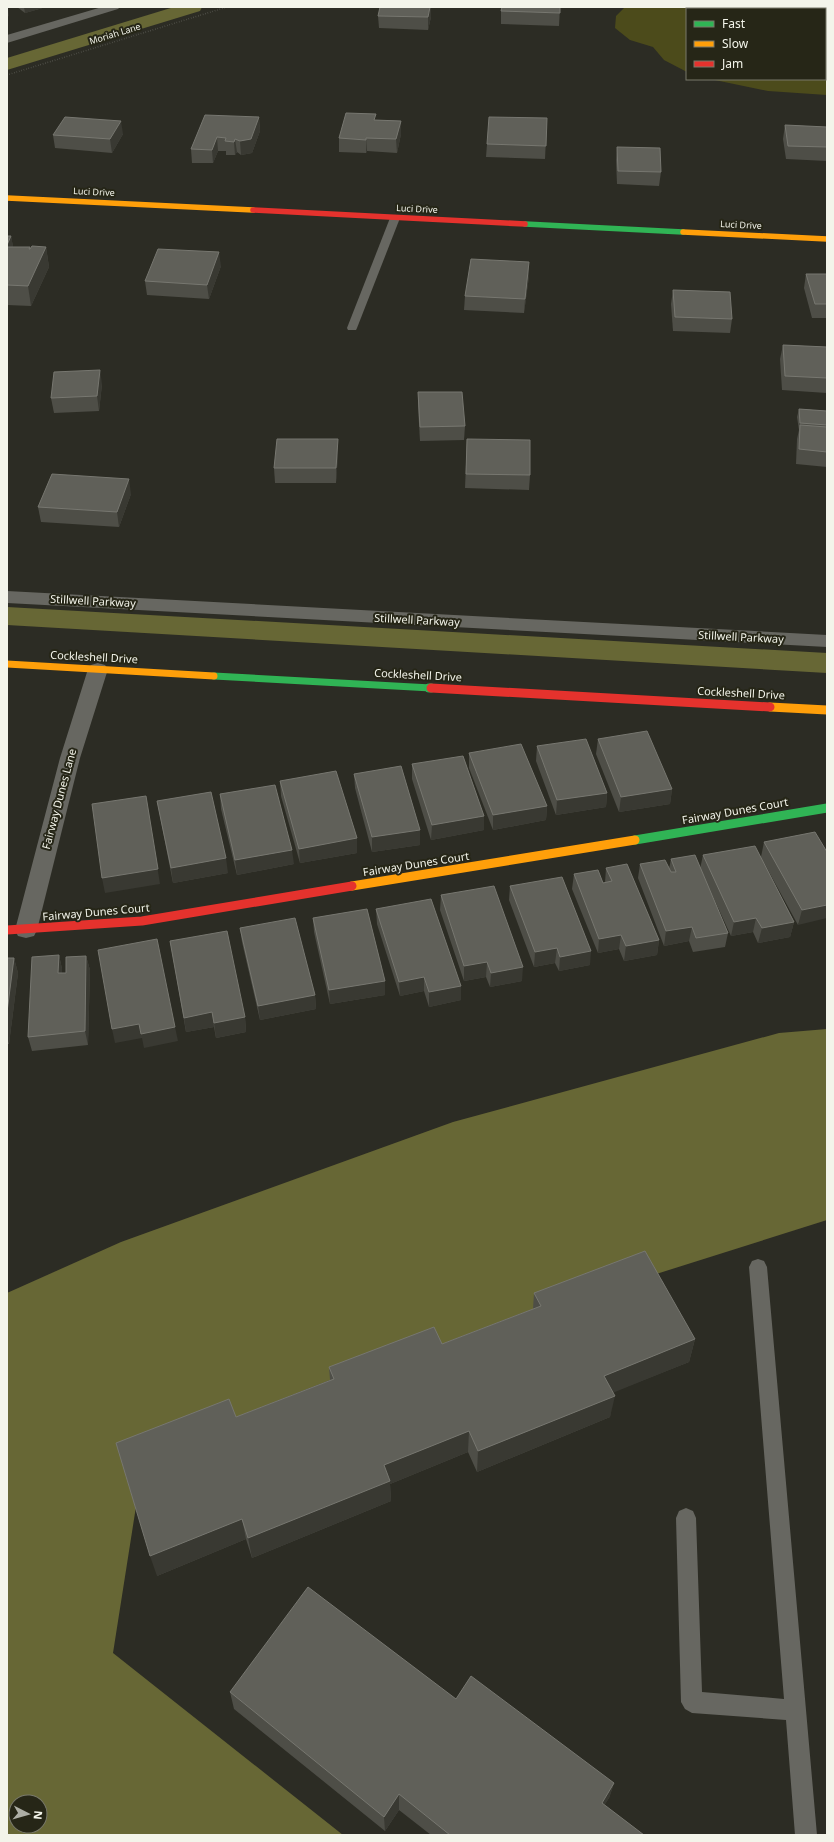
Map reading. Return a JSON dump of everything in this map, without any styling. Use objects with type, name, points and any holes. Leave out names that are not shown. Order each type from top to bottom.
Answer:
[{"type":"street","points":[[7,39],[111,7]]},
{"type":"street","name":"Luci Drive","points":[[7,198],[827,239]]},
{"type":"street","name":"Stillwell Parkway","points":[[7,596],[827,641]]},
{"type":"street","name":"Cockleshell Drive","points":[[7,664],[827,710]]},
{"type":"street","name":"Fairway Dunes Lane","points":[[16,930],[98,670]]},
{"type":"street","name":"Fairway Dunes Court","points":[[16,930],[142,921],[827,808]]},
{"type":"lane","points":[[352,328],[395,218]]},
{"type":"lane","points":[[758,1267],[806,1835]]},
{"type":"lane","points":[[686,1518],[692,1702],[795,1710]]},
{"type":"path","name":"Moriah Lane","points":[[7,75],[227,7]]},
{"type":"shaded area","points":[[625,7],[827,7],[827,95],[768,91],[715,80],[826,80],[826,8],[686,8],[686,71],[664,60],[653,47],[630,40],[615,28],[616,16]]},
{"type":"shaded area","points":[[827,1029],[827,1220],[593,1294],[143,1462],[113,1653],[343,1835],[7,1835],[7,1293],[121,1242],[453,1122],[779,1033]]},
{"type":"building","points":[[380,7],[430,7],[428,17],[378,16]]},
{"type":"building","points":[[502,7],[560,7],[560,13],[501,11]]},
{"type":"building","points":[[346,113],[376,114],[374,120],[401,121],[396,139],[366,138],[366,140],[339,138]]},
{"type":"building","points":[[205,115],[259,117],[251,139],[240,141],[235,139],[234,142],[225,141],[226,138],[217,137],[212,150],[191,149]]},
{"type":"building","points":[[65,117],[121,121],[110,139],[53,135]]},
{"type":"building","points":[[489,117],[547,118],[546,146],[487,144]]},
{"type":"building","points":[[785,125],[827,127],[827,147],[788,146]]},
{"type":"building","points":[[617,147],[660,148],[661,172],[618,171]]},
{"type":"building","points":[[7,236],[11,236],[7,245]]},
{"type":"building","points":[[32,246],[46,247],[28,286],[7,285],[7,247],[30,247],[30,249]]},
{"type":"building","points":[[158,249],[219,252],[207,285],[145,281]]},
{"type":"building","points":[[471,259],[529,262],[525,299],[465,296]]},
{"type":"building","points":[[806,274],[827,274],[827,304],[815,304]]},
{"type":"building","points":[[673,290],[730,292],[732,319],[675,317]]},
{"type":"building","points":[[783,345],[827,347],[827,378],[785,376]]},
{"type":"building","points":[[100,370],[97,396],[51,398],[54,372]]},
{"type":"building","points":[[418,392],[462,392],[465,426],[420,427]]},
{"type":"building","points":[[799,409],[827,411],[827,425],[800,423]]},
{"type":"building","points":[[800,425],[827,427],[827,452],[799,449]]},
{"type":"building","points":[[277,439],[338,439],[336,468],[274,468]]},
{"type":"building","points":[[467,439],[530,440],[530,475],[466,474]]},
{"type":"building","points":[[52,474],[129,479],[117,512],[38,507]]},
{"type":"building","points":[[647,731],[672,789],[621,797],[598,739]]},
{"type":"building","points":[[586,739],[607,793],[557,800],[537,746]]},
{"type":"building","points":[[521,744],[547,806],[493,815],[469,753]]},
{"type":"building","points":[[463,756],[484,816],[432,825],[412,764]]},
{"type":"building","points":[[401,766],[420,830],[372,837],[354,774]]},
{"type":"building","points":[[336,771],[357,838],[299,849],[280,781]]},
{"type":"building","points":[[275,785],[292,850],[235,860],[220,794]]},
{"type":"building","points":[[211,792],[226,858],[171,868],[157,801]]},
{"type":"building","points":[[146,796],[158,869],[102,878],[92,804]]},
{"type":"building","points":[[815,832],[827,852],[827,905],[802,910],[764,842]]},
{"type":"building","points":[[755,846],[794,922],[762,928],[756,918],[734,922],[703,855]]},
{"type":"building","points":[[695,855],[728,933],[696,938],[692,927],[666,931],[640,864],[665,860],[671,872],[676,872],[671,859]]},
{"type":"building","points":[[627,864],[659,940],[626,946],[621,935],[599,939],[574,874],[598,870],[603,883],[612,881],[606,868]]},
{"type":"building","points":[[562,877],[591,951],[560,957],[557,948],[535,952],[510,886]]},
{"type":"building","points":[[494,886],[523,967],[491,973],[487,962],[464,966],[441,895]]},
{"type":"building","points":[[431,899],[461,986],[429,992],[424,977],[399,982],[376,909]]},
{"type":"building","points":[[367,909],[385,981],[329,990],[313,918]]},
{"type":"building","points":[[295,918],[315,995],[258,1006],[240,928]]},
{"type":"building","points":[[227,931],[245,1017],[214,1023],[212,1012],[184,1018],[170,941]]},
{"type":"building","points":[[157,939],[175,1027],[141,1034],[139,1024],[112,1029],[98,950]]},
{"type":"building","points":[[59,955],[58,973],[66,973],[66,957],[86,956],[85,1031],[28,1037],[32,957]]},
{"type":"building","points":[[7,958],[14,958],[7,1012]]},
{"type":"building","points":[[645,1251],[695,1339],[604,1376],[615,1396],[478,1451],[469,1431],[384,1465],[390,1481],[248,1538],[242,1519],[150,1556],[116,1443],[229,1399],[236,1417],[334,1379],[329,1367],[434,1327],[442,1344],[541,1306],[534,1293]]},
{"type":"building","points":[[308,1587],[456,1699],[471,1676],[614,1783],[602,1803],[644,1835],[450,1835],[399,1794],[384,1817],[230,1692]]},
{"type":"waterway","points":[[7,64],[193,7]]},
{"type":"waterway","points":[[7,616],[827,663]]},
{"type":"traffic: fast","points":[[525,224],[683,232]]},
{"type":"traffic: fast","points":[[214,676],[431,688]]},
{"type":"traffic: fast","points":[[635,840],[827,808]]},
{"type":"traffic: slow","points":[[7,198],[253,210]]},
{"type":"traffic: slow","points":[[683,232],[827,239]]},
{"type":"traffic: slow","points":[[7,664],[214,676]]},
{"type":"traffic: slow","points":[[770,707],[827,710]]},
{"type":"traffic: slow","points":[[352,886],[635,840]]},
{"type":"traffic: jam","points":[[253,210],[525,224]]},
{"type":"traffic: jam","points":[[431,688],[770,707]]},
{"type":"traffic: jam","points":[[7,930],[142,921],[352,886]]}]
